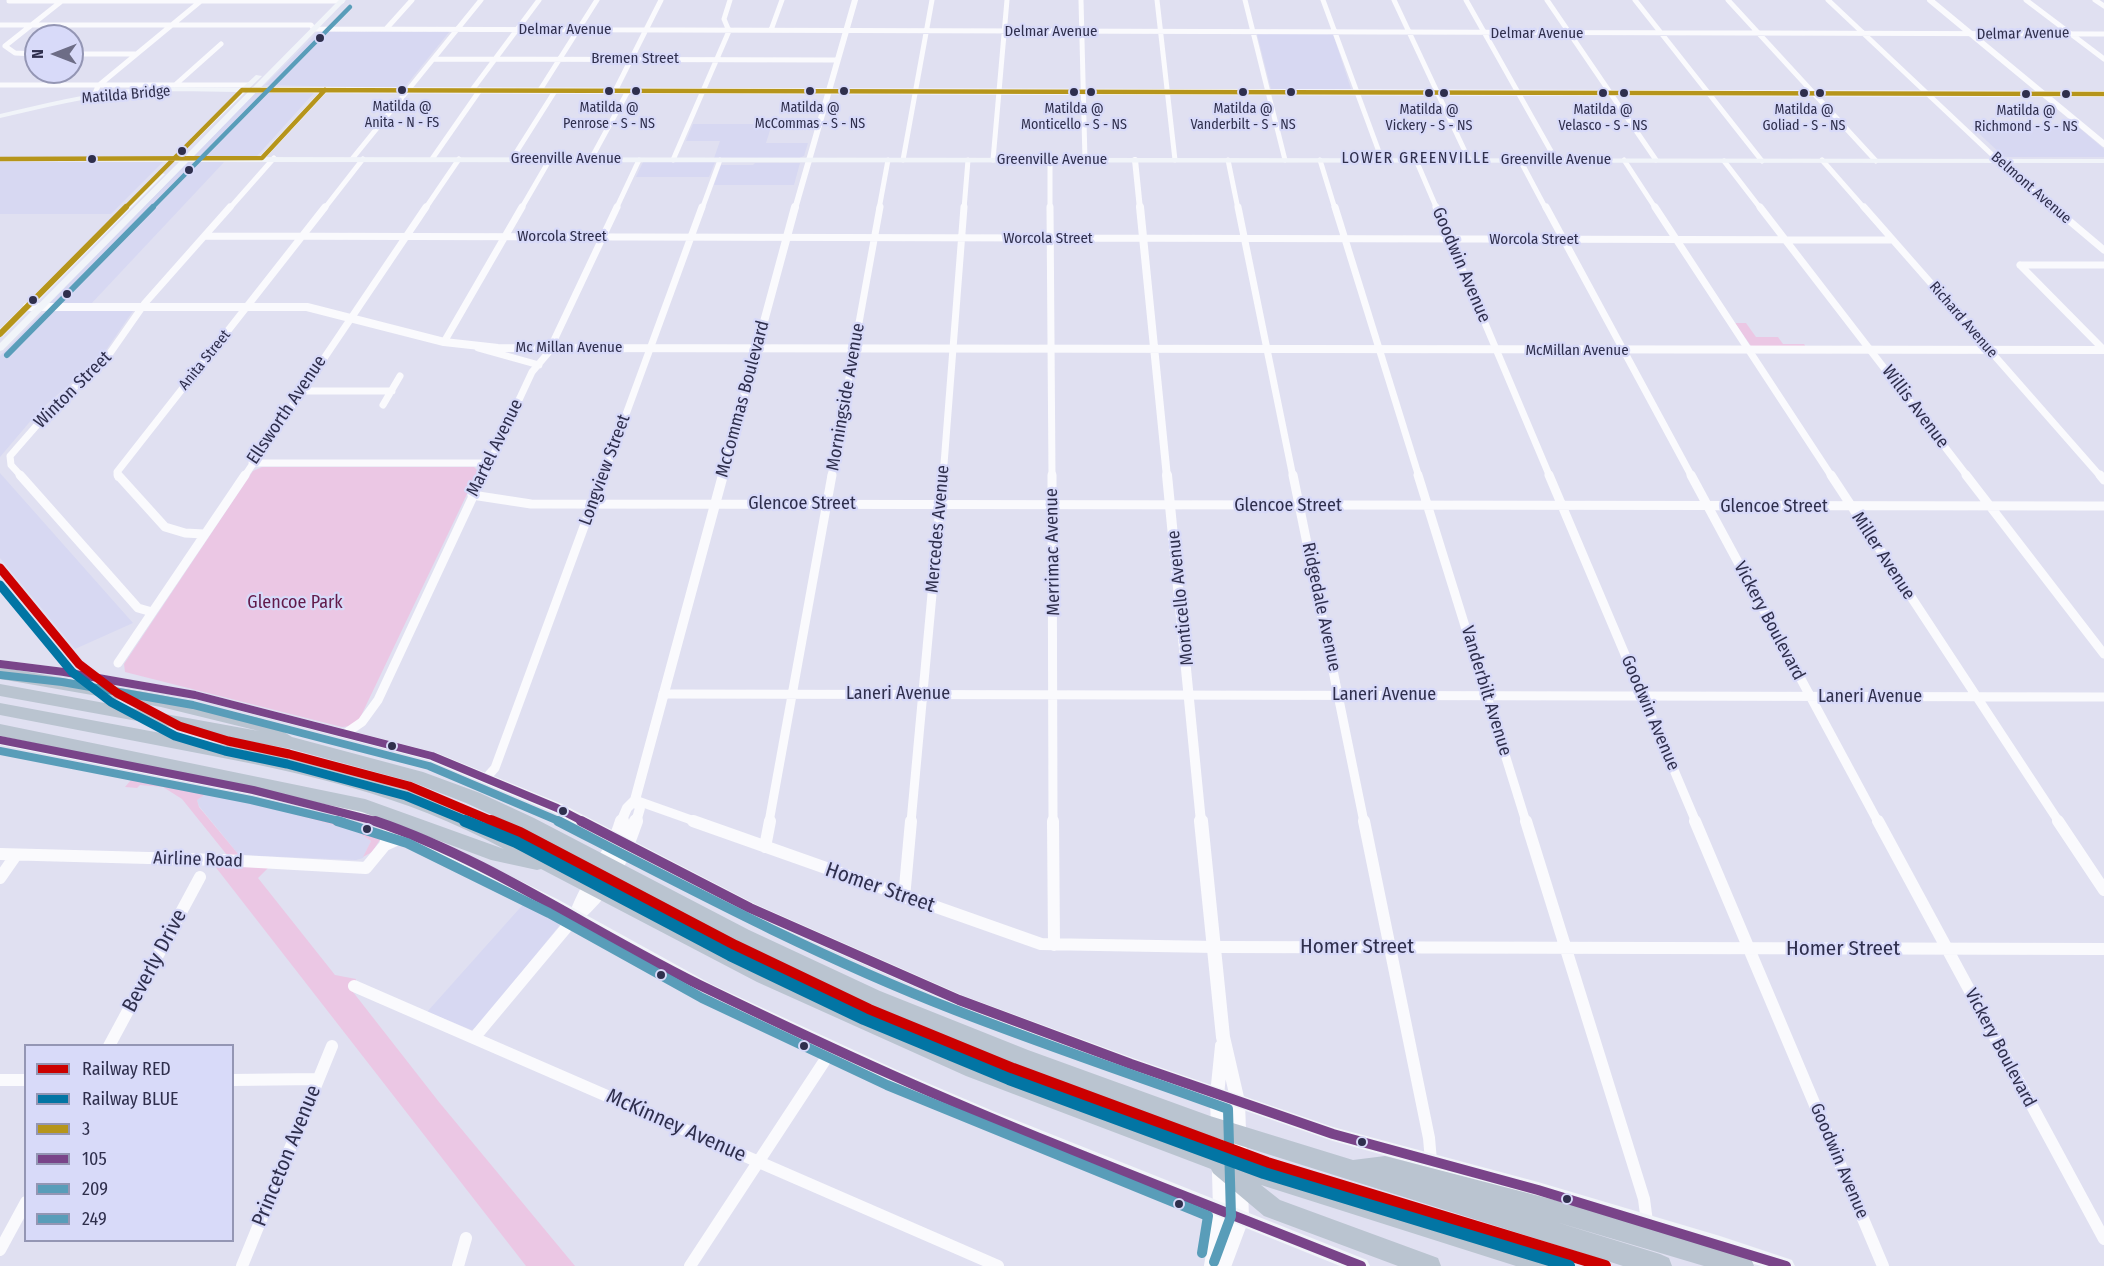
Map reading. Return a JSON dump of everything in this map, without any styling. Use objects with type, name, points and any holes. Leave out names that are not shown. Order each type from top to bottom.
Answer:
[{"type":"highway","points":[[0,673],[161,701],[263,725],[291,743]]},
{"type":"highway","points":[[0,690],[291,743],[417,777],[473,798],[527,823],[742,936],[873,997],[1009,1053],[1189,1119],[1659,1266]]},
{"type":"highway","points":[[0,709],[284,763],[351,779],[403,796],[459,818],[721,955],[874,1027],[1051,1100],[1213,1159],[1552,1266]]},
{"type":"highway","points":[[0,730],[365,806],[498,855],[556,867]]},
{"type":"highway","points":[[1213,1159],[1272,1208],[1429,1266]]},
{"type":"highway","points":[[1348,1168],[1385,1167],[1597,1222],[1742,1266]]},
{"type":"main road","points":[[0,334],[113,220],[339,0]]},
{"type":"main road","points":[[0,347],[188,158],[248,88]]},
{"type":"main road","name":"Matilda Bridge","points":[[0,116],[94,96],[148,90],[248,88]]},
{"type":"main road","name":"Greenville Avenue","points":[[0,159],[2102,162]]},
{"type":"main road","points":[[113,220],[126,220]]},
{"type":"main road","points":[[76,258],[89,257]]},
{"type":"main road","points":[[0,664],[64,672],[195,695],[432,756],[557,808],[620,847],[912,980],[1217,1101],[1647,1222],[1786,1266]]},
{"type":"main road","points":[[0,740],[253,790],[325,807],[411,833],[576,916],[667,968],[833,1048],[970,1110],[1242,1210],[1361,1266]]},
{"type":"street","points":[[30,24],[63,0]]},
{"type":"street","points":[[94,96],[101,85],[124,64],[201,0]]},
{"type":"street","points":[[9,1],[339,0]]},
{"type":"street","points":[[386,29],[412,0]]},
{"type":"street","points":[[352,159],[482,0]]},
{"type":"street","points":[[472,90],[539,0]]},
{"type":"street","points":[[540,90],[597,0]]},
{"type":"street","points":[[615,91],[661,0]]},
{"type":"street","points":[[673,160],[728,30],[724,20],[730,0]]},
{"type":"street","points":[[771,30],[782,0]]},
{"type":"street","name":"McCommas Boulevard","points":[[474,1038],[576,916],[620,847],[640,808],[635,800],[663,694],[758,349],[786,238],[855,0]]},
{"type":"street","points":[[903,160],[932,0]]},
{"type":"street","points":[[993,160],[1007,0]]},
{"type":"street","points":[[1081,0],[1085,160]]},
{"type":"street","points":[[1157,0],[1175,160]]},
{"type":"street","points":[[1245,0],[1285,160]]},
{"type":"street","points":[[1323,0],[1382,160]]},
{"type":"street","points":[[1394,0],[1469,160]]},
{"type":"street","points":[[1466,0],[1556,160]]},
{"type":"street","points":[[1547,0],[1656,160]]},
{"type":"street","points":[[1635,0],[1762,161]]},
{"type":"street","points":[[1728,0],[1876,161]]},
{"type":"street","name":"Belmont Avenue","points":[[1828,0],[1999,161],[2104,250]]},
{"type":"street","points":[[1930,0],[2104,144]]},
{"type":"street","points":[[2026,0],[2104,58]]},
{"type":"street","points":[[2095,0],[2104,6]]},
{"type":"street","name":"Delmar Avenue","points":[[0,25],[24,25]]},
{"type":"street","name":"Delmar Avenue","points":[[84,25],[926,32],[2104,34]]},
{"type":"street","points":[[24,29],[5,46],[15,52],[24,53]]},
{"type":"street","points":[[176,85],[221,44]]},
{"type":"street","points":[[84,54],[136,54]]},
{"type":"street","points":[[111,54],[119,57],[124,64]]},
{"type":"street","name":"Bremen Street","points":[[434,58],[837,60]]},
{"type":"street","points":[[0,85],[176,85],[407,91],[2104,93]]},
{"type":"street","points":[[262,158],[325,90]]},
{"type":"street","points":[[432,159],[480,90]]},
{"type":"street","points":[[512,159],[555,90]]},
{"type":"street","points":[[591,159],[628,91]]},
{"type":"street","name":"Winton Street","points":[[152,612],[138,608],[9,461],[13,452],[51,409],[108,356],[143,307],[274,158]]},
{"type":"street","name":"Anita Street","points":[[204,534],[185,533],[165,527],[116,474],[363,159]]},
{"type":"street","name":"Ellsworth Avenue","points":[[118,663],[459,159]]},
{"type":"street","points":[[444,342],[550,159]]},
{"type":"street","name":"Martel Avenue","points":[[346,733],[362,722],[378,700],[472,495],[532,372],[550,348],[639,160]]},
{"type":"street","name":"Longview Street","points":[[487,777],[495,768],[720,160]]},
{"type":"street","name":"Morningside Avenue","points":[[765,847],[888,160]]},
{"type":"street","name":"Mercedes Avenue","points":[[904,898],[941,504],[969,160]]},
{"type":"street","name":"Merrimac Avenue","points":[[1050,160],[1054,945]]},
{"type":"street","name":"Monticello Avenue","points":[[1135,160],[1191,695],[1223,1037],[1238,1108],[1242,1210],[1224,1266]]},
{"type":"street","name":"Ridgedale Avenue","points":[[1228,160],[1429,1138],[1431,1161]]},
{"type":"street","name":"Vanderbilt Avenue","points":[[1320,160],[1644,1199],[1647,1222]]},
{"type":"street","name":"Goodwin Avenue","points":[[1416,160],[1883,1266]]},
{"type":"street","name":"Vickery Boulevard","points":[[1520,160],[2104,1239]]},
{"type":"street","name":"Miller Avenue","points":[[1624,160],[2104,890]]},
{"type":"street","name":"Richard Avenue","points":[[1822,160],[2104,480]]},
{"type":"street","name":"Willis Avenue","points":[[1724,161],[1872,350],[2104,654]]},
{"type":"street","name":"Worcola Street","points":[[205,236],[1892,240]]},
{"type":"street","points":[[2093,241],[2104,241]]},
{"type":"street","points":[[2104,265],[2020,265],[2104,350]]},
{"type":"street","name":"Mc Millan Avenue","points":[[27,308],[307,307],[444,342],[475,347],[1050,350]]},
{"type":"street","points":[[475,347],[539,365]]},
{"type":"street","name":"McMillan Avenue","points":[[1050,350],[2104,350]]},
{"type":"street","points":[[383,405],[400,376]]},
{"type":"street","points":[[301,391],[392,391]]},
{"type":"street","points":[[252,463],[488,463]]},
{"type":"street","name":"Glencoe Street","points":[[472,495],[519,503],[592,504],[2104,506]]},
{"type":"street","name":"Laneri Avenue","points":[[663,694],[2104,697]]},
{"type":"street","name":"Homer Street","points":[[635,800],[1031,942],[1054,945],[2104,949]]},
{"type":"street","name":"Airline Road","points":[[386,845],[390,826]]},
{"type":"street","name":"Airline Road","points":[[0,854],[223,860],[366,868],[386,845],[411,833]]},
{"type":"street","points":[[0,878],[16,855]]},
{"type":"street","name":"Beverly Drive","points":[[110,1044],[200,877]]},
{"type":"street","name":"McKinney Avenue","points":[[354,986],[998,1266]]},
{"type":"street","name":"Monticello Avenue","points":[[1211,1266],[1220,1202],[1217,1101],[1223,1037]]},
{"type":"street","name":"Princeton Avenue","points":[[242,1266],[332,1046]]},
{"type":"street","points":[[690,1266],[833,1048]]},
{"type":"street","points":[[234,1080],[318,1079]]},
{"type":"street","points":[[0,1080],[24,1080]]},
{"type":"street","points":[[0,1250],[24,1206]]},
{"type":"street","points":[[458,1266],[466,1238]]},
{"type":"shaded area","points":[[450,31],[404,88],[265,85],[318,32]]},
{"type":"shaded area","points":[[1257,34],[1333,34],[1351,89],[1271,89]]},
{"type":"shaded area","points":[[255,93],[314,93],[257,156],[194,156]]},
{"type":"shaded area","points":[[693,124],[772,124],[766,143],[808,143],[804,156],[799,158],[714,158],[720,141],[686,141]]},
{"type":"shaded area","points":[[1971,126],[2077,126],[2104,149],[2104,157],[2004,157]]},
{"type":"shaded area","points":[[190,159],[227,159],[91,304],[49,304]]},
{"type":"shaded area","points":[[0,162],[163,162],[111,214],[0,214]]},
{"type":"shaded area","points":[[643,162],[715,162],[709,177],[636,177]]},
{"type":"shaded area","points":[[755,163],[800,163],[794,185],[714,185],[721,165],[753,165]]},
{"type":"shaded area","points":[[58,311],[133,311],[102,356],[39,411],[0,457],[0,356],[41,314]]},
{"type":"shaded area","points":[[0,473],[133,623],[75,649],[0,558]]},
{"type":"shaded area","points":[[210,791],[356,831],[371,841],[363,858],[356,860],[239,855],[199,806],[197,800]]},
{"type":"shaded area","points":[[527,900],[556,917],[559,926],[478,1026],[472,1030],[427,1012]]},
{"type":"green space","points":[[1735,323],[1746,323],[1756,337],[1778,337],[1783,344],[1804,344],[1806,347],[1751,346]]},
{"type":"green space","name":"Glencoe Park","points":[[262,467],[474,467],[478,471],[359,720],[350,726],[342,727],[125,672],[124,664],[253,471]]},
{"type":"green space","points":[[136,774],[305,809],[375,828],[380,831],[380,836],[383,835],[372,852],[363,857],[371,841],[356,831],[210,791],[197,800],[199,807],[239,855],[227,855],[182,799],[163,787],[140,785],[137,788],[125,787]]},
{"type":"green space","points":[[214,865],[268,868],[258,878],[335,975],[356,979],[353,992],[439,1102],[575,1266],[526,1266]]},
{"type":"rail line","name":"RED","points":[[0,568],[79,664],[117,693],[179,726],[228,741],[289,754],[409,786],[520,833],[735,946],[869,1010],[1013,1069],[1267,1163],[1605,1266]]},
{"type":"rail line","name":"BLUE","points":[[0,585],[72,672],[111,702],[175,736],[225,751],[287,764],[406,796],[516,842],[730,955],[864,1019],[1009,1079],[1264,1173],[1569,1266]]},
{"type":"transit line","name":"249","points":[[7,355],[350,7]]},
{"type":"transit line","name":"3","points":[[0,334],[242,90],[2104,94]]},
{"type":"transit line","name":"3","points":[[0,159],[262,158],[325,90]]},
{"type":"transit line","name":"105","points":[[0,664],[64,672],[195,695],[432,756],[557,808],[750,908],[959,1000],[1131,1064],[1333,1134],[1538,1190],[1786,1266]]},
{"type":"transit line","name":"209","points":[[0,675],[62,682],[193,705],[429,766],[553,818],[745,917],[898,986],[955,1010],[1228,1109],[1231,1216],[1214,1262]]},
{"type":"transit line","name":"105","points":[[0,740],[253,790],[358,815],[411,833],[554,904],[706,988],[891,1075],[987,1116],[1361,1266]]},
{"type":"transit line","name":"209","points":[[0,751],[251,800],[355,825],[407,843],[549,913],[702,998],[887,1085],[1208,1216],[1202,1253]]},
{"type":"place","name":"Matilda @ Anita - N - FS","points":[[402,90]]},
{"type":"place","name":"Matilda @ Penrose - S - NS","points":[[609,91]]},
{"type":"place","name":"Matilda @ McCommas - S - NS","points":[[810,91]]},
{"type":"place","name":"Matilda @ Monticello - S - NS","points":[[1074,92]]},
{"type":"place","name":"Matilda @ Vanderbilt - S - NS","points":[[1243,92]]},
{"type":"place","name":"Matilda @ Vickery - S - NS","points":[[1429,93]]},
{"type":"place","name":"Matilda @ Velasco - S - NS","points":[[1603,93]]},
{"type":"place","name":"Matilda @ Goliad - S - NS","points":[[1804,93]]},
{"type":"place","name":"Matilda @ Richmond - S - NS","points":[[2026,94]]},
{"type":"district","name":"LOWER GREENVILLE","points":[[1416,159]]}]
